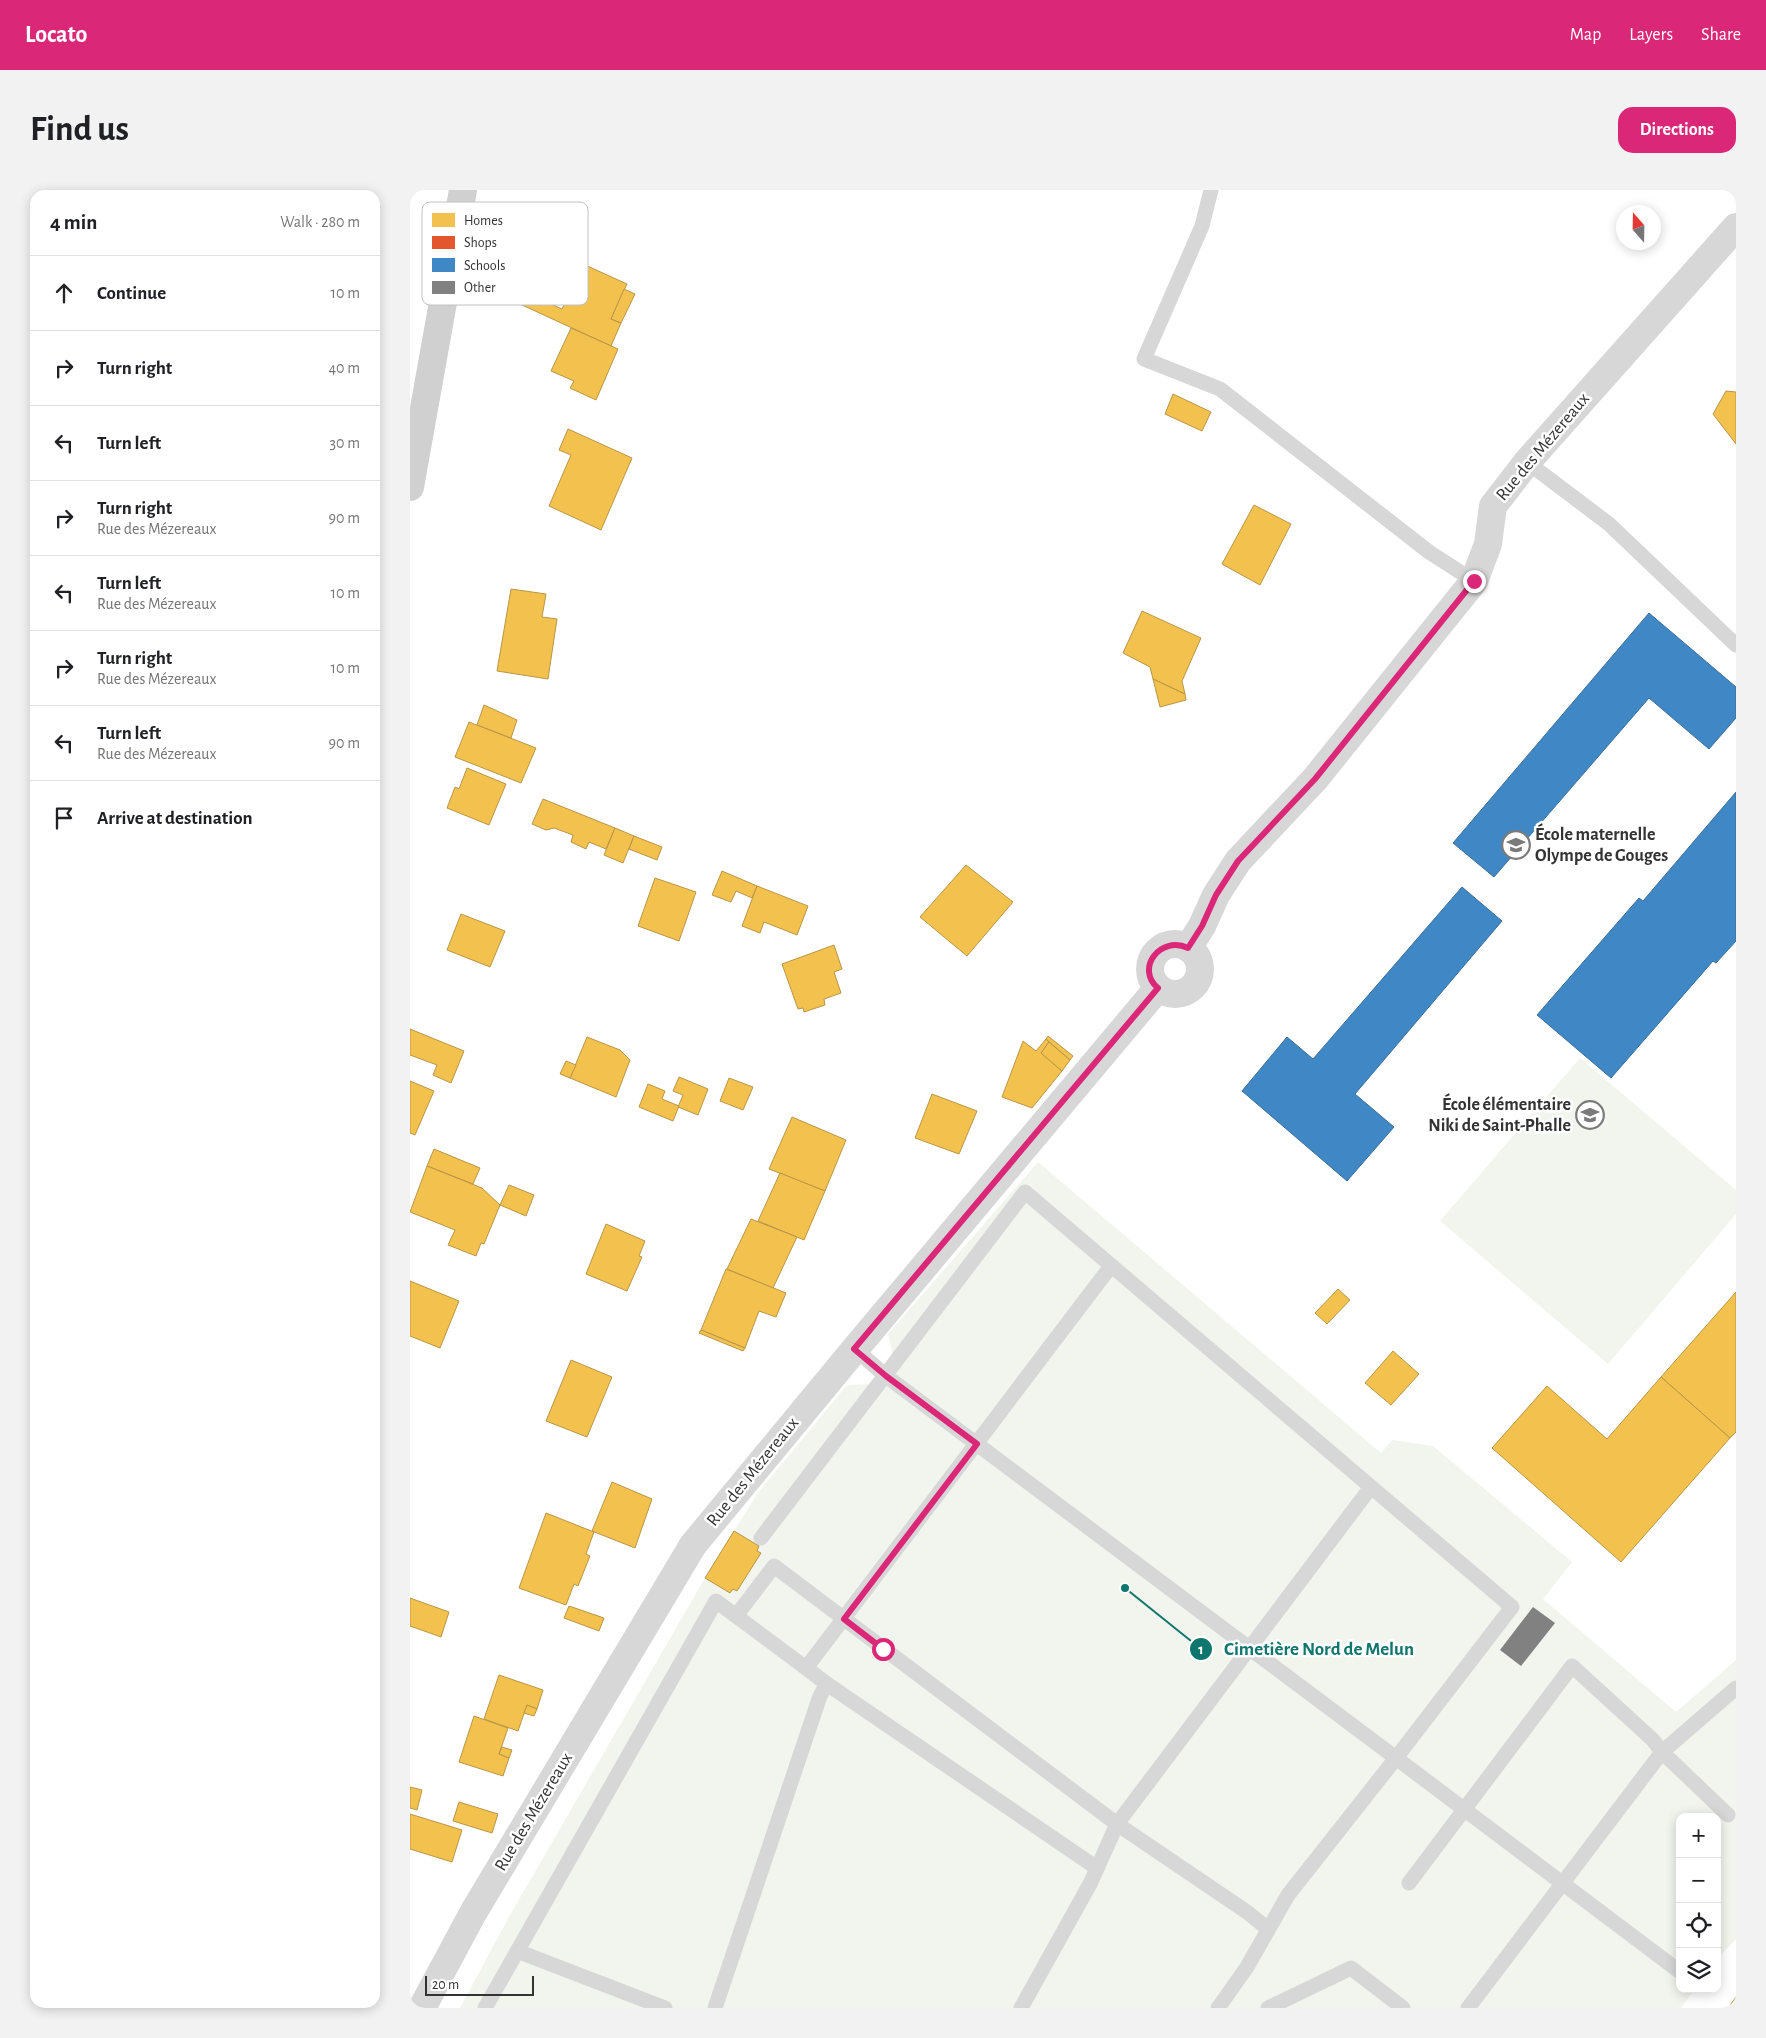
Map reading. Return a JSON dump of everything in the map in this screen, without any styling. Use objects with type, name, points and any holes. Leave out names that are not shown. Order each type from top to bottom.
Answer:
[{"type":"main road","points":[[410,487],[442,305]]},
{"type":"street","name":"Rue des Mézereaux","points":[[1188,948],[1202,926],[1216,895],[1238,861],[1315,779],[1474,581],[1488,544],[1493,506],[1527,462],[1736,226]]},
{"type":"street","points":[[1177,944],[1188,948],[1198,959],[1200,968],[1196,984],[1190,990],[1175,995],[1168,994],[1158,988],[1151,978],[1150,970],[1154,955],[1160,948],[1169,945],[1177,944]]},
{"type":"street","name":"Rue des Mézereaux","points":[[422,2008],[473,1913],[693,1545],[854,1349],[1158,988]]},
{"type":"lane","points":[[1211,190],[1202,226],[1144,359],[1220,389],[1429,552],[1474,581]]},
{"type":"lane","points":[[1527,462],[1609,524],[1736,644]]},
{"type":"lane","points":[[761,1538],[1025,1192],[1512,1607],[1288,1895],[1247,1968],[1218,2008]]},
{"type":"lane","points":[[806,1668],[1111,1266]]},
{"type":"lane","points":[[854,1349],[886,1376],[1676,1969]]},
{"type":"lane","points":[[1021,2008],[1091,1882],[1117,1824],[1371,1487]]},
{"type":"lane","points":[[736,1616],[774,1566],[1117,1824],[1247,1912],[1268,1929]]},
{"type":"lane","points":[[485,2008],[716,1601],[827,1684],[1097,1868]]},
{"type":"lane","points":[[1409,1883],[1572,1666],[1653,1740],[1662,1752],[1733,1815]]},
{"type":"lane","points":[[715,2008],[820,1696],[827,1684]]},
{"type":"lane","points":[[1468,2008],[1662,1752],[1736,1688]]},
{"type":"lane","points":[[516,1952],[665,2008]]},
{"type":"lane","points":[[1268,2008],[1351,1968],[1403,2008]]},
{"type":"shaded area","points":[[1580,1058],[1736,1190],[1736,1214],[1608,1364],[1440,1221]]},
{"type":"shaded area","points":[[1038,1162],[1381,1453],[1392,1440],[1433,1446],[1572,1562],[1543,1599],[1676,1712],[1736,1660],[1736,1939],[1721,1955],[1721,1813],[1676,1813],[1676,1993],[1692,1993],[1681,2008],[460,2008],[510,1915],[705,1578],[757,1494],[847,1385],[871,1384],[893,1356],[888,1334]]},
{"type":"building: Homes","points":[[588,266],[627,284],[611,319],[621,323],[611,346],[522,305],[553,305],[562,309],[564,305],[588,305]]},
{"type":"building: Homes","points":[[624,289],[635,294],[621,323],[611,319]]},
{"type":"building: Homes","points":[[571,328],[618,349],[596,400],[570,388],[574,381],[551,371]]},
{"type":"building: Homes","points":[[1726,391],[1736,392],[1736,444],[1713,414]]},
{"type":"building: Homes","points":[[1173,394],[1211,412],[1202,431],[1165,414]]},
{"type":"building: Homes","points":[[568,429],[632,458],[601,530],[549,506],[571,455],[559,450]]},
{"type":"building: Homes","points":[[1254,505],[1291,524],[1260,585],[1222,564]]},
{"type":"building: Homes","points":[[511,589],[546,594],[542,617],[557,619],[548,679],[497,671]]},
{"type":"building: Homes","points":[[1142,611],[1201,638],[1182,681],[1185,694],[1153,679],[1150,667],[1123,653]]},
{"type":"building: Homes","points":[[1153,679],[1185,694],[1186,700],[1160,707]]},
{"type":"building: Homes","points":[[484,705],[517,720],[511,738],[477,725]]},
{"type":"building: Homes","points":[[469,722],[536,748],[521,783],[455,757]]},
{"type":"building: Homes","points":[[467,768],[506,784],[489,825],[447,808],[455,787],[459,789]]},
{"type":"building: Homes","points":[[543,799],[615,828],[606,849],[589,842],[586,849],[571,842],[573,835],[554,828],[546,830],[532,824]]},
{"type":"building: Homes","points":[[615,828],[634,836],[623,863],[604,855]]},
{"type":"building: Homes","points":[[634,836],[662,847],[657,860],[629,849]]},
{"type":"building: Homes","points":[[966,865],[1013,902],[967,956],[920,917]]},
{"type":"building: Homes","points":[[722,871],[757,886],[752,898],[736,891],[731,902],[712,895]]},
{"type":"building: Homes","points":[[655,878],[696,892],[679,941],[638,926]]},
{"type":"building: Homes","points":[[757,886],[808,906],[797,935],[764,922],[760,933],[742,926]]},
{"type":"building: Homes","points":[[461,914],[505,931],[490,967],[447,950]]},
{"type":"building: Homes","points":[[834,945],[842,969],[834,972],[841,993],[824,999],[825,1005],[804,1012],[803,1008],[798,1009],[782,964]]},
{"type":"building: Homes","points":[[410,1029],[464,1051],[451,1083],[433,1075],[437,1065],[410,1055]]},
{"type":"building: Homes","points":[[1048,1036],[1073,1056],[1070,1060],[1046,1039]]},
{"type":"building: Homes","points":[[587,1037],[620,1050],[630,1060],[616,1097],[570,1078]]},
{"type":"building: Homes","points":[[1046,1039],[1049,1042],[1041,1053],[1062,1071],[1032,1108],[1002,1097],[1023,1041],[1036,1051]]},
{"type":"building: Homes","points":[[1049,1042],[1070,1060],[1062,1071],[1041,1053]]},
{"type":"building: Homes","points":[[566,1061],[576,1065],[570,1078],[560,1074]]},
{"type":"building: Homes","points":[[679,1077],[708,1089],[698,1115],[678,1107],[683,1095],[673,1091]]},
{"type":"building: Homes","points":[[729,1078],[753,1087],[743,1110],[720,1101]]},
{"type":"building: Homes","points":[[410,1081],[434,1091],[415,1135],[410,1133]]},
{"type":"building: Homes","points":[[648,1084],[665,1091],[662,1099],[679,1106],[673,1121],[639,1107]]},
{"type":"building: Homes","points":[[932,1094],[977,1111],[959,1154],[915,1138]]},
{"type":"building: Homes","points":[[792,1117],[846,1140],[825,1191],[769,1169]]},
{"type":"building: Homes","points":[[434,1149],[480,1168],[473,1184],[427,1166]]},
{"type":"building: Homes","points":[[427,1166],[482,1188],[500,1205],[484,1244],[481,1243],[476,1256],[448,1245],[455,1230],[410,1212]]},
{"type":"building: Homes","points":[[780,1173],[825,1191],[804,1240],[758,1221]]},
{"type":"building: Homes","points":[[509,1185],[534,1195],[526,1216],[500,1205]]},
{"type":"building: Homes","points":[[751,1219],[797,1237],[773,1288],[727,1269]]},
{"type":"building: Homes","points":[[606,1224],[645,1241],[639,1256],[642,1257],[627,1291],[586,1274]]},
{"type":"building: Homes","points":[[726,1269],[786,1293],[776,1317],[759,1311],[745,1348],[701,1330]]},
{"type":"building: Homes","points":[[410,1281],[459,1301],[440,1348],[410,1336]]},
{"type":"building: Homes","points":[[1338,1289],[1350,1300],[1327,1324],[1315,1313]]},
{"type":"building: Homes","points":[[1736,1292],[1736,1432],[1730,1438],[1661,1377]]},
{"type":"building: Homes","points":[[701,1330],[745,1348],[743,1351],[699,1333]]},
{"type":"building: Homes","points":[[1393,1351],[1419,1374],[1391,1405],[1365,1383]]},
{"type":"building: Homes","points":[[571,1360],[612,1377],[587,1437],[546,1421]]},
{"type":"building: Homes","points":[[1661,1377],[1730,1438],[1621,1562],[1492,1448],[1547,1386],[1607,1439]]},
{"type":"building: Homes","points":[[612,1482],[652,1499],[635,1548],[592,1531]]},
{"type":"building: Homes","points":[[546,1513],[594,1532],[586,1554],[590,1556],[578,1586],[574,1584],[566,1605],[519,1588]]},
{"type":"building: Homes","points":[[734,1531],[759,1546],[757,1551],[761,1553],[737,1591],[733,1589],[730,1593],[705,1578]]},
{"type":"building: Homes","points":[[410,1598],[449,1612],[441,1637],[410,1626]]},
{"type":"building: Homes","points":[[569,1606],[604,1618],[599,1631],[564,1618]]},
{"type":"building: Homes","points":[[499,1675],[543,1690],[537,1709],[527,1705],[518,1731],[484,1719]]},
{"type":"building: Homes","points":[[527,1705],[537,1709],[534,1716],[524,1713]]},
{"type":"building: Homes","points":[[474,1716],[508,1728],[499,1754],[509,1758],[503,1776],[459,1762]]},
{"type":"building: Homes","points":[[502,1747],[512,1750],[509,1758],[499,1754]]},
{"type":"building: Homes","points":[[410,1787],[422,1790],[417,1810],[410,1808]]},
{"type":"building: Homes","points":[[459,1802],[498,1814],[492,1833],[453,1821]]},
{"type":"building: Homes","points":[[410,1814],[462,1830],[452,1862],[410,1849]]},
{"type":"building: Homes","points":[[1736,1997],[1736,2008],[1728,2008]]},
{"type":"building: Schools","points":[[1649,613],[1736,687],[1736,718],[1709,749],[1649,698],[1494,877],[1453,843]]},
{"type":"building: Schools","points":[[1736,792],[1736,941],[1716,963],[1713,961],[1611,1078],[1537,1015],[1639,898],[1643,901]]},
{"type":"building: Schools","points":[[1462,887],[1502,921],[1355,1094],[1394,1127],[1347,1181],[1242,1091],[1287,1037],[1313,1059]]},
{"type":"building: Other","points":[[1533,1607],[1555,1623],[1521,1666],[1500,1650]]},
{"type":"place","name":"École maternelle Olympe de Gouges","points":[[1516,845]]},
{"type":"place","name":"École élémentaire Niki de Saint-Phalle","points":[[1590,1115]]},
{"type":"place","name":"Cimetière Nord de Melun","points":[[1125,1588]]},
{"type":"route","points":[[883,1649],[844,1619],[977,1444],[886,1376],[854,1349],[1158,988],[1154,985],[1150,970],[1154,955],[1160,948],[1169,945],[1177,944],[1188,948],[1202,926],[1216,895],[1238,861],[1315,779],[1474,581]]}]
